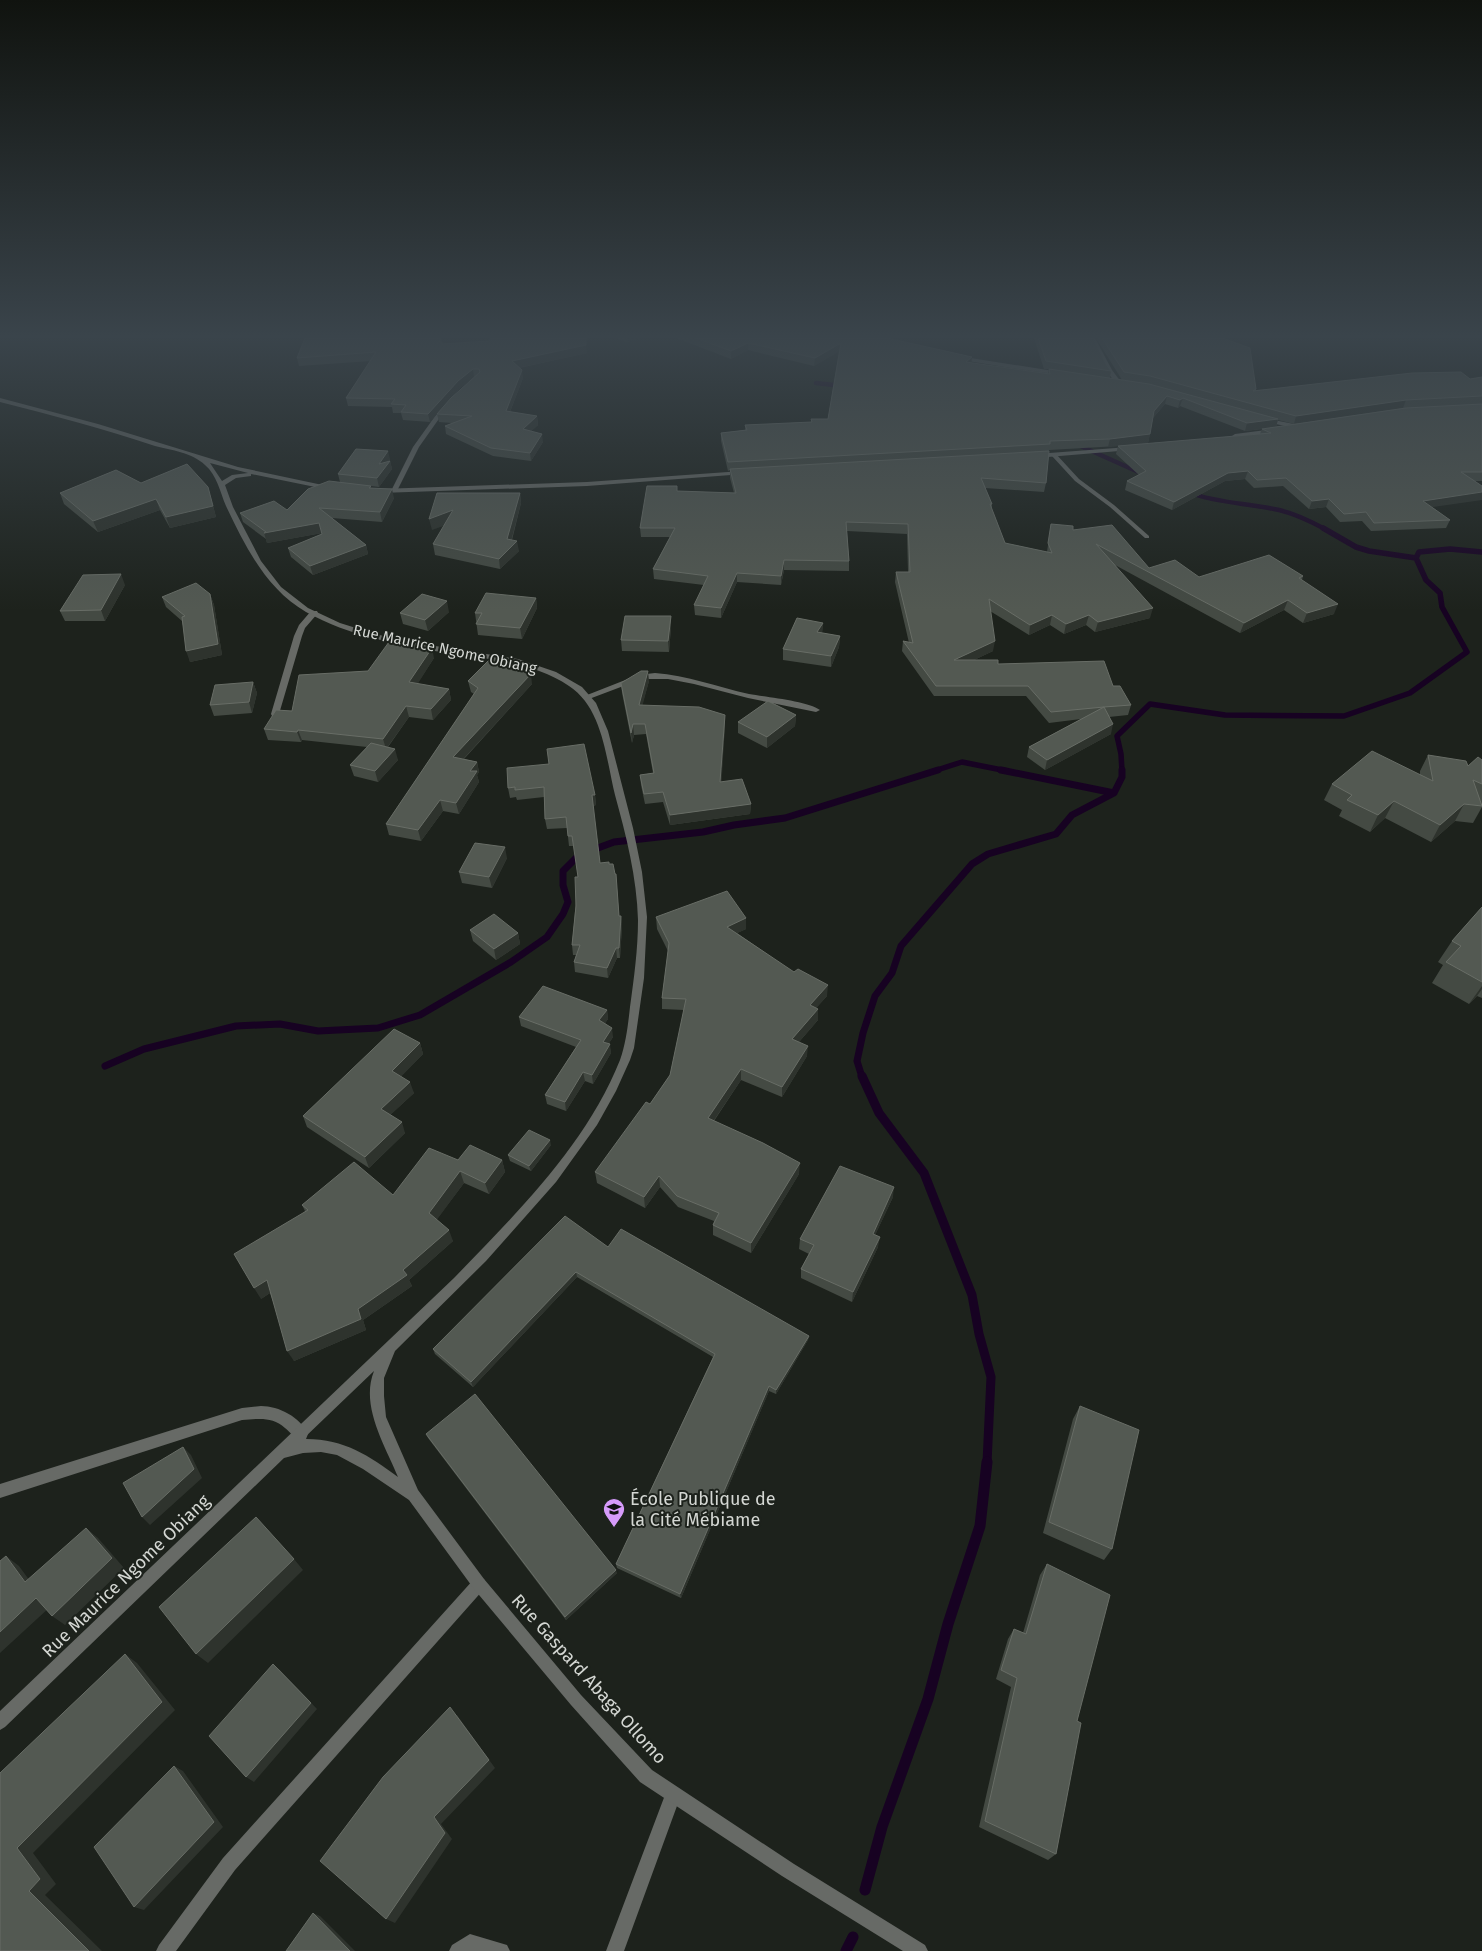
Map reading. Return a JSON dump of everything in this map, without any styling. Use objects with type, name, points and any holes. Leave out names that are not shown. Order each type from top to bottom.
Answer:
[{"type":"street","points":[[110,429],[264,475],[341,489]]},
{"type":"street","points":[[394,491],[416,447],[428,429]]},
{"type":"street","points":[[1240,436],[1250,429]]},
{"type":"street","points":[[1230,437],[1290,429]]},
{"type":"street","points":[[1031,457],[1135,449]]},
{"type":"street","points":[[1054,455],[1077,480],[1112,506],[1146,538]]},
{"type":"street","name":"Rue Maurice Ngome Obiang","points":[[0,1722],[458,1282],[536,1198],[586,1132],[626,1059],[641,974],[640,889],[629,828],[603,733],[596,712],[586,696],[573,685],[556,676],[515,661],[379,638],[356,632],[314,613],[294,601],[264,571],[216,473],[202,458]]},
{"type":"street","points":[[371,491],[558,486],[746,473]]},
{"type":"street","points":[[222,488],[222,484],[234,476],[264,475]]},
{"type":"street","points":[[274,714],[298,636],[302,627],[314,613]]},
{"type":"street","points":[[586,696],[651,675],[704,684],[749,696],[773,699],[816,710]]},
{"type":"street","points":[[392,1345],[378,1378],[379,1417],[413,1495]]},
{"type":"street","points":[[0,1491],[242,1414],[271,1412],[287,1419],[300,1434]]},
{"type":"street","points":[[278,1456],[293,1448],[327,1445],[348,1452],[413,1495]]},
{"type":"street","name":"Rue Gaspard Abaga Ollomo","points":[[413,1495],[479,1584],[576,1700],[646,1776],[919,1951]]},
{"type":"street","points":[[164,1951],[229,1864],[479,1584]]},
{"type":"street","points":[[615,1951],[673,1795]]},
{"type":"street","points":[[458,1951],[470,1943],[500,1951]]},
{"type":"building","points":[[451,429],[523,429],[542,434],[530,453],[491,448]]},
{"type":"building","points":[[1151,429],[1150,434],[1110,439],[1050,441],[1050,444],[728,462],[721,433],[747,430]]},
{"type":"building","points":[[1262,429],[1482,429],[1482,472],[1461,472],[1482,486],[1482,492],[1423,501],[1450,520],[1374,523],[1366,512],[1344,514],[1329,499],[1312,501],[1286,478],[1257,480],[1248,471],[1228,473],[1174,502],[1127,481],[1146,471],[1118,446],[1271,433]]},
{"type":"building","points":[[356,449],[388,451],[379,464],[390,461],[377,478],[338,474]]},
{"type":"building","points":[[1049,451],[1046,483],[981,478],[1005,543],[1052,553],[1048,543],[1051,524],[1073,526],[1073,530],[1112,525],[1149,568],[1175,560],[1199,577],[1269,555],[1303,576],[1299,578],[1338,604],[1307,613],[1288,600],[1244,623],[1096,544],[1153,608],[1098,622],[1089,615],[1066,624],[1052,615],[1030,625],[989,599],[995,641],[954,660],[998,660],[998,664],[1104,661],[1113,686],[1120,686],[1131,705],[1051,712],[1028,686],[936,686],[903,641],[913,643],[896,572],[910,572],[908,524],[846,522],[849,561],[784,560],[781,576],[737,573],[721,608],[694,605],[708,576],[653,569],[675,528],[640,528],[647,486],[677,486],[677,491],[736,493],[730,469]]},
{"type":"building","points":[[187,464],[208,487],[213,506],[166,517],[156,499],[93,521],[60,493],[116,470],[141,483]]},
{"type":"building","points":[[329,481],[371,486],[369,488],[392,489],[380,512],[319,508],[366,545],[310,566],[288,548],[322,534],[319,523],[264,533],[266,532],[240,513],[274,501],[287,510],[308,489]]},
{"type":"building","points":[[437,493],[520,493],[507,539],[517,541],[499,559],[433,544],[453,510],[429,519]]},
{"type":"building","points":[[121,574],[101,610],[60,611],[83,575]]},
{"type":"building","points":[[196,583],[210,594],[218,644],[186,651],[182,617],[185,616],[162,597]]},
{"type":"building","points":[[486,593],[536,598],[520,628],[476,624],[482,613],[475,613]]},
{"type":"building","points":[[422,594],[447,601],[425,620],[400,613]]},
{"type":"building","points":[[625,616],[671,616],[668,641],[621,640]]},
{"type":"building","points":[[797,618],[823,623],[817,632],[840,636],[831,656],[783,649]]},
{"type":"building","points":[[389,642],[432,648],[409,682],[449,689],[431,709],[406,706],[383,739],[298,730],[297,732],[264,729],[276,710],[292,711],[299,675],[368,671]]},
{"type":"building","points":[[491,658],[520,666],[516,670],[531,674],[453,757],[477,762],[470,771],[477,771],[456,803],[440,800],[418,830],[386,824],[478,688],[468,681]]},
{"type":"building","points":[[641,671],[648,671],[639,705],[699,707],[725,715],[720,782],[742,779],[751,804],[670,815],[663,792],[644,794],[640,775],[654,773],[645,724],[633,724],[631,733],[621,683]]},
{"type":"building","points":[[253,682],[249,702],[210,705],[215,685]]},
{"type":"building","points":[[768,701],[796,715],[767,737],[738,722]]},
{"type":"building","points":[[1104,707],[1113,724],[1047,760],[1029,747]]},
{"type":"building","points":[[371,743],[395,749],[375,771],[350,765]]},
{"type":"building","points":[[584,744],[595,795],[592,795],[600,863],[609,862],[609,864],[613,864],[616,874],[619,916],[621,916],[619,948],[616,948],[607,968],[574,962],[580,945],[572,945],[576,906],[575,877],[578,877],[572,836],[568,836],[566,817],[545,819],[544,787],[515,790],[515,787],[508,788],[507,768],[549,764],[547,749]]},
{"type":"building","points":[[1372,751],[1433,781],[1428,755],[1466,761],[1468,766],[1478,757],[1482,760],[1482,784],[1473,780],[1482,806],[1464,804],[1440,825],[1394,801],[1378,815],[1347,800],[1352,795],[1332,784]]},
{"type":"building","points":[[475,843],[505,847],[489,877],[459,872]]},
{"type":"building","points":[[727,891],[746,918],[727,927],[794,972],[798,969],[828,985],[810,1005],[818,1009],[792,1039],[808,1046],[782,1087],[741,1069],[708,1118],[763,1143],[800,1163],[751,1243],[713,1225],[719,1213],[677,1196],[659,1176],[644,1197],[595,1172],[646,1102],[650,1104],[670,1075],[686,999],[662,998],[669,943],[656,917]]},
{"type":"building","points":[[1482,907],[1482,982],[1446,962],[1461,946],[1452,941]]},
{"type":"building","points":[[494,914],[518,933],[494,949],[470,930]]},
{"type":"building","points":[[543,986],[607,1010],[599,1020],[612,1028],[603,1042],[610,1044],[592,1075],[583,1072],[565,1102],[545,1095],[581,1040],[519,1017]]},
{"type":"building","points":[[394,1029],[420,1043],[392,1071],[410,1082],[381,1109],[402,1122],[365,1157],[303,1116]]},
{"type":"building","points":[[529,1130],[550,1140],[529,1166],[508,1155]]},
{"type":"building","points":[[470,1145],[502,1160],[485,1183],[460,1171],[429,1213],[449,1230],[403,1270],[407,1275],[358,1309],[361,1319],[287,1351],[267,1280],[254,1288],[234,1254],[308,1210],[302,1205],[354,1162],[393,1195],[429,1148],[458,1160]]},
{"type":"building","points":[[840,1166],[894,1187],[873,1234],[880,1237],[853,1292],[801,1269],[814,1245],[800,1239]]},
{"type":"building","points":[[565,1216],[608,1247],[621,1229],[809,1336],[776,1390],[769,1386],[680,1594],[616,1564],[715,1354],[576,1272],[471,1382],[433,1349]]},
{"type":"building","points":[[475,1394],[616,1570],[565,1617],[426,1434]]},
{"type":"building","points":[[1080,1406],[1139,1430],[1112,1549],[1049,1522]]},
{"type":"building","points":[[183,1447],[194,1469],[142,1517],[123,1483]]},
{"type":"building","points":[[256,1517],[294,1559],[196,1654],[159,1607]]},
{"type":"building","points":[[86,1528],[112,1558],[52,1616],[36,1598],[0,1632],[0,1561],[6,1556],[25,1582]]},
{"type":"building","points":[[1047,1564],[1110,1595],[1077,1721],[1081,1723],[1056,1854],[985,1821],[1017,1678],[1001,1670],[1014,1629],[1026,1634]]},
{"type":"building","points":[[125,1654],[162,1702],[17,1848],[40,1879],[29,1891],[89,1951],[0,1951],[0,1773]]},
{"type":"building","points":[[273,1664],[311,1703],[246,1777],[209,1736]]},
{"type":"building","points":[[450,1707],[489,1760],[434,1817],[445,1833],[386,1919],[320,1861],[383,1777]]},
{"type":"building","points":[[174,1766],[214,1822],[134,1907],[94,1847]]},
{"type":"building","points":[[313,1913],[350,1951],[286,1951]]},
{"type":"waterway","points":[[1076,444],[1143,474]]},
{"type":"waterway","points":[[1190,493],[1211,499],[1281,510],[1323,528]]},
{"type":"waterway","points":[[1323,528],[1356,547],[1369,551],[1416,558]]},
{"type":"waterway","points":[[1416,558],[1419,552],[1450,549],[1482,552]]},
{"type":"waterway","points":[[1122,771],[1117,736],[1150,704],[1225,715],[1344,716],[1410,693],[1467,652],[1442,607],[1440,593],[1426,580],[1416,558]]},
{"type":"waterway","points":[[934,771],[962,762],[1007,771]]},
{"type":"waterway","points":[[105,1066],[144,1049],[236,1026],[280,1024],[318,1031],[378,1028],[420,1015],[511,962],[547,937],[563,914],[568,902],[563,885],[563,871],[579,855],[614,842],[703,832],[734,825],[785,818],[938,770]]},
{"type":"waterway","points":[[1001,770],[1114,793]]},
{"type":"waterway","points":[[1114,793],[1122,777],[1122,771]]},
{"type":"waterway","points":[[862,1077],[857,1061],[863,1033],[875,996],[892,973],[901,946],[972,864],[988,854],[1056,834],[1072,815],[1114,793]]},
{"type":"waterway","points":[[862,1076],[879,1113],[924,1173],[972,1295],[979,1334],[991,1377],[987,1463]]},
{"type":"waterway","points":[[865,1890],[882,1827],[928,1699],[948,1624],[980,1526],[987,1462]]},
{"type":"waterway","points":[[846,1951],[853,1937]]},
{"type":"place","name":"École Publique de la Cité Mébiame","points":[[614,1528]]}]
